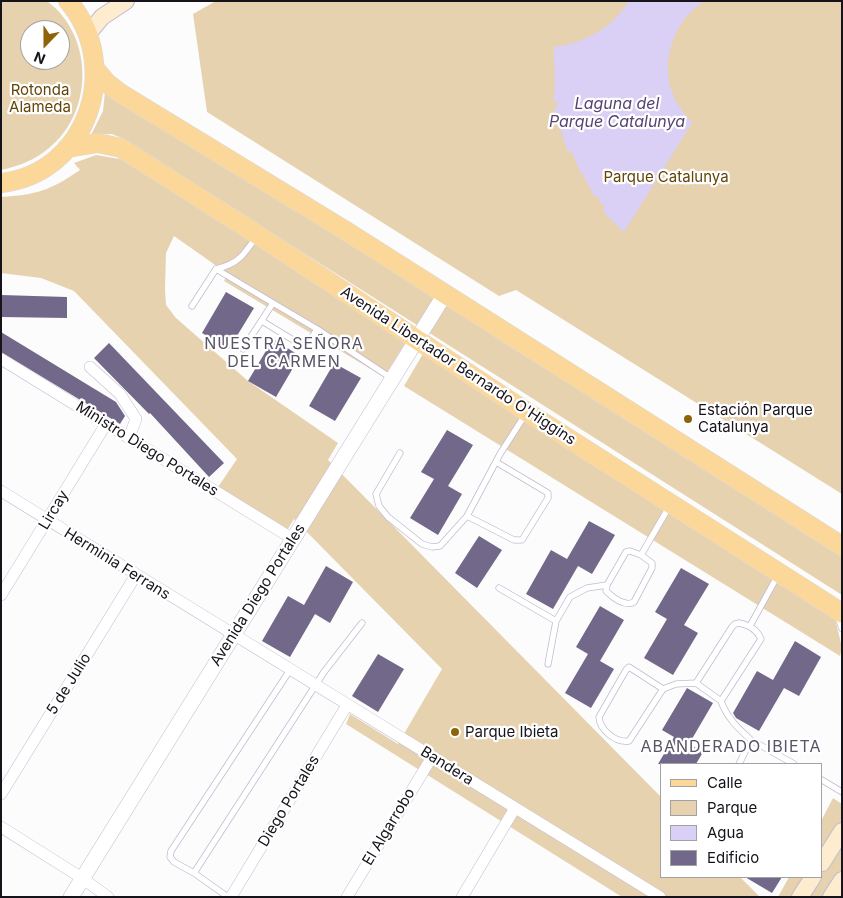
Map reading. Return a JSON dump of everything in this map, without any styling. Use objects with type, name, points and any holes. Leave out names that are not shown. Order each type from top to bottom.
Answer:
[{"type":"main road","points":[[1,183],[24,178],[55,160],[78,135],[92,104],[96,70],[94,57],[88,34],[68,1]]},
{"type":"main road","points":[[88,34],[102,17],[126,1]]},
{"type":"main road","points":[[96,70],[107,83],[120,93],[446,294],[842,546]]},
{"type":"main road","name":"Avenida Libertador Bernardo O'Higgins","points":[[67,148],[98,143],[121,148],[258,235],[527,412],[838,610]]},
{"type":"main road","points":[[823,861],[842,831]]},
{"type":"main road","points":[[800,897],[812,878]]},
{"type":"main road","points":[[832,897],[842,880]]},
{"type":"street","name":"Avenida Diego Portales","points":[[71,897],[446,294]]},
{"type":"street","name":"Ministro Diego Portales","points":[[1,359],[293,539]]},
{"type":"street","points":[[90,366],[120,394],[136,419],[129,438]]},
{"type":"street","name":"Lircay","points":[[1,596],[106,424]]},
{"type":"street","name":"Herminia Ferrans","points":[[1,491],[233,636]]},
{"type":"street","name":"5 de Julio","points":[[1,794],[136,575]]},
{"type":"street","name":"Bandera","points":[[233,636],[660,897]]},
{"type":"street","name":"Diego Portales","points":[[229,897],[347,705]]},
{"type":"street","name":"El Algarrobo","points":[[347,897],[432,757]]},
{"type":"street","points":[[462,897],[515,808]]},
{"type":"street","points":[[1,827],[82,878],[108,897]]},
{"type":"lane","points":[[192,306],[216,269],[230,266],[243,256],[258,235]]},
{"type":"lane","points":[[216,269],[317,329],[393,379]]},
{"type":"lane","points":[[243,349],[273,303]]},
{"type":"lane","points":[[262,321],[303,346],[307,346],[317,329]]},
{"type":"lane","points":[[400,453],[376,494],[379,506],[388,517],[422,544],[432,547],[440,546],[467,516],[496,462],[527,412]]},
{"type":"lane","points":[[467,516],[514,540],[522,540],[548,498],[548,493],[544,489],[496,462]]},
{"type":"lane","points":[[641,554],[671,503]]},
{"type":"lane","points":[[630,551],[641,554],[652,563],[652,568],[634,602],[626,604],[606,591],[607,585],[626,552],[630,551]]},
{"type":"lane","points":[[750,626],[779,573]]},
{"type":"lane","points":[[548,664],[556,621],[570,597],[587,588],[607,585]]},
{"type":"lane","points":[[499,588],[556,621]]},
{"type":"lane","points":[[838,610],[842,629]]},
{"type":"lane","points":[[194,873],[315,685],[362,623]]},
{"type":"lane","points":[[696,683],[732,627],[739,623],[750,626],[759,634],[761,639],[721,701]]},
{"type":"lane","points":[[663,689],[629,667],[599,717],[604,731],[624,742],[629,741],[663,689],[676,684],[696,683],[721,701],[724,712],[731,722],[751,740],[792,763]]},
{"type":"lane","points":[[229,897],[174,862],[170,857],[171,851],[290,670]]},
{"type":"lane","points":[[740,763],[751,740]]},
{"type":"lane","points":[[823,781],[842,792]]},
{"type":"green space","name":"Rotonda Alameda","points":[[1,1],[47,1],[64,20],[20,20],[20,70],[70,70],[70,29],[80,53],[83,74],[81,95],[74,115],[64,133],[38,156],[14,167],[1,170]]},
{"type":"green space","name":"Parque Catalunya","points":[[216,1],[842,1],[842,494],[516,290],[499,296],[207,112],[193,14]]},
{"type":"green space","points":[[105,92],[459,311],[842,554],[842,595],[124,139],[112,134],[91,135],[103,111]]},
{"type":"green space","name":"Parque Ibieta","points":[[96,155],[120,159],[407,340],[384,377],[224,281],[228,274],[174,236],[166,253],[166,305],[176,318],[248,381],[338,443],[328,460],[660,796],[660,878],[741,878],[760,897],[622,897],[346,724],[350,714],[398,744],[442,669],[294,519],[284,535],[214,493],[237,459],[74,291],[41,278],[1,273],[1,197],[34,193],[51,187],[80,170],[74,163]]},
{"type":"green space","points":[[424,352],[835,619],[842,647],[840,656],[404,386]]},
{"type":"green space","points":[[833,798],[842,804],[842,897],[778,897],[788,878],[823,878],[823,817]]},
{"type":"water","name":"Laguna del Parque Catalunya","points":[[629,1],[705,1],[694,9],[677,31],[669,57],[668,70],[674,97],[692,123],[624,232],[603,212],[605,208],[596,195],[594,196],[580,172],[571,150],[568,153],[554,108],[557,107],[557,101],[554,102],[553,99],[555,89],[554,47],[576,42],[597,33],[622,11]]},
{"type":"building","points":[[226,292],[254,308],[229,349],[202,333]]},
{"type":"building","points":[[1,295],[67,297],[67,318],[1,317]]},
{"type":"building","points":[[1,332],[116,402],[125,416],[120,424],[1,352]]},
{"type":"building","points":[[273,339],[300,356],[276,397],[248,381]]},
{"type":"building","points":[[109,343],[224,463],[209,477],[150,413],[94,358]]},
{"type":"building","points":[[334,363],[361,378],[335,421],[309,406]]},
{"type":"building","points":[[447,430],[473,445],[448,486],[462,494],[438,535],[410,518],[434,479],[421,472]]},
{"type":"building","points":[[589,521],[615,535],[592,574],[578,566],[553,609],[526,594],[551,550],[567,559]]},
{"type":"building","points":[[479,536],[502,550],[477,588],[455,573]]},
{"type":"building","points":[[326,566],[353,582],[330,623],[315,614],[290,657],[262,641],[288,596],[304,605]]},
{"type":"building","points":[[681,568],[709,584],[684,625],[698,633],[673,675],[644,658],[667,619],[655,612]]},
{"type":"building","points":[[600,606],[624,620],[600,661],[614,669],[591,708],[565,693],[588,654],[576,647]]},
{"type":"building","points":[[795,641],[821,657],[799,696],[784,688],[759,731],[736,718],[733,713],[757,671],[773,680]]},
{"type":"building","points":[[378,654],[404,669],[378,712],[352,696]]},
{"type":"building","points":[[687,688],[713,703],[689,744],[703,752],[697,763],[658,764],[674,737],[662,730]]},
{"type":"building","points":[[747,878],[781,878],[772,893]]},
{"type":"place","name":"Estación Parque Catalunya","points":[[688,419]]},
{"type":"place","name":"Parque Ibieta","points":[[455,732]]},
{"type":"district","name":"NUESTRA SEÑORA DEL CARMEN","points":[[284,353]]},
{"type":"district","name":"ABANDERADO IBIETA","points":[[731,747]]}]
